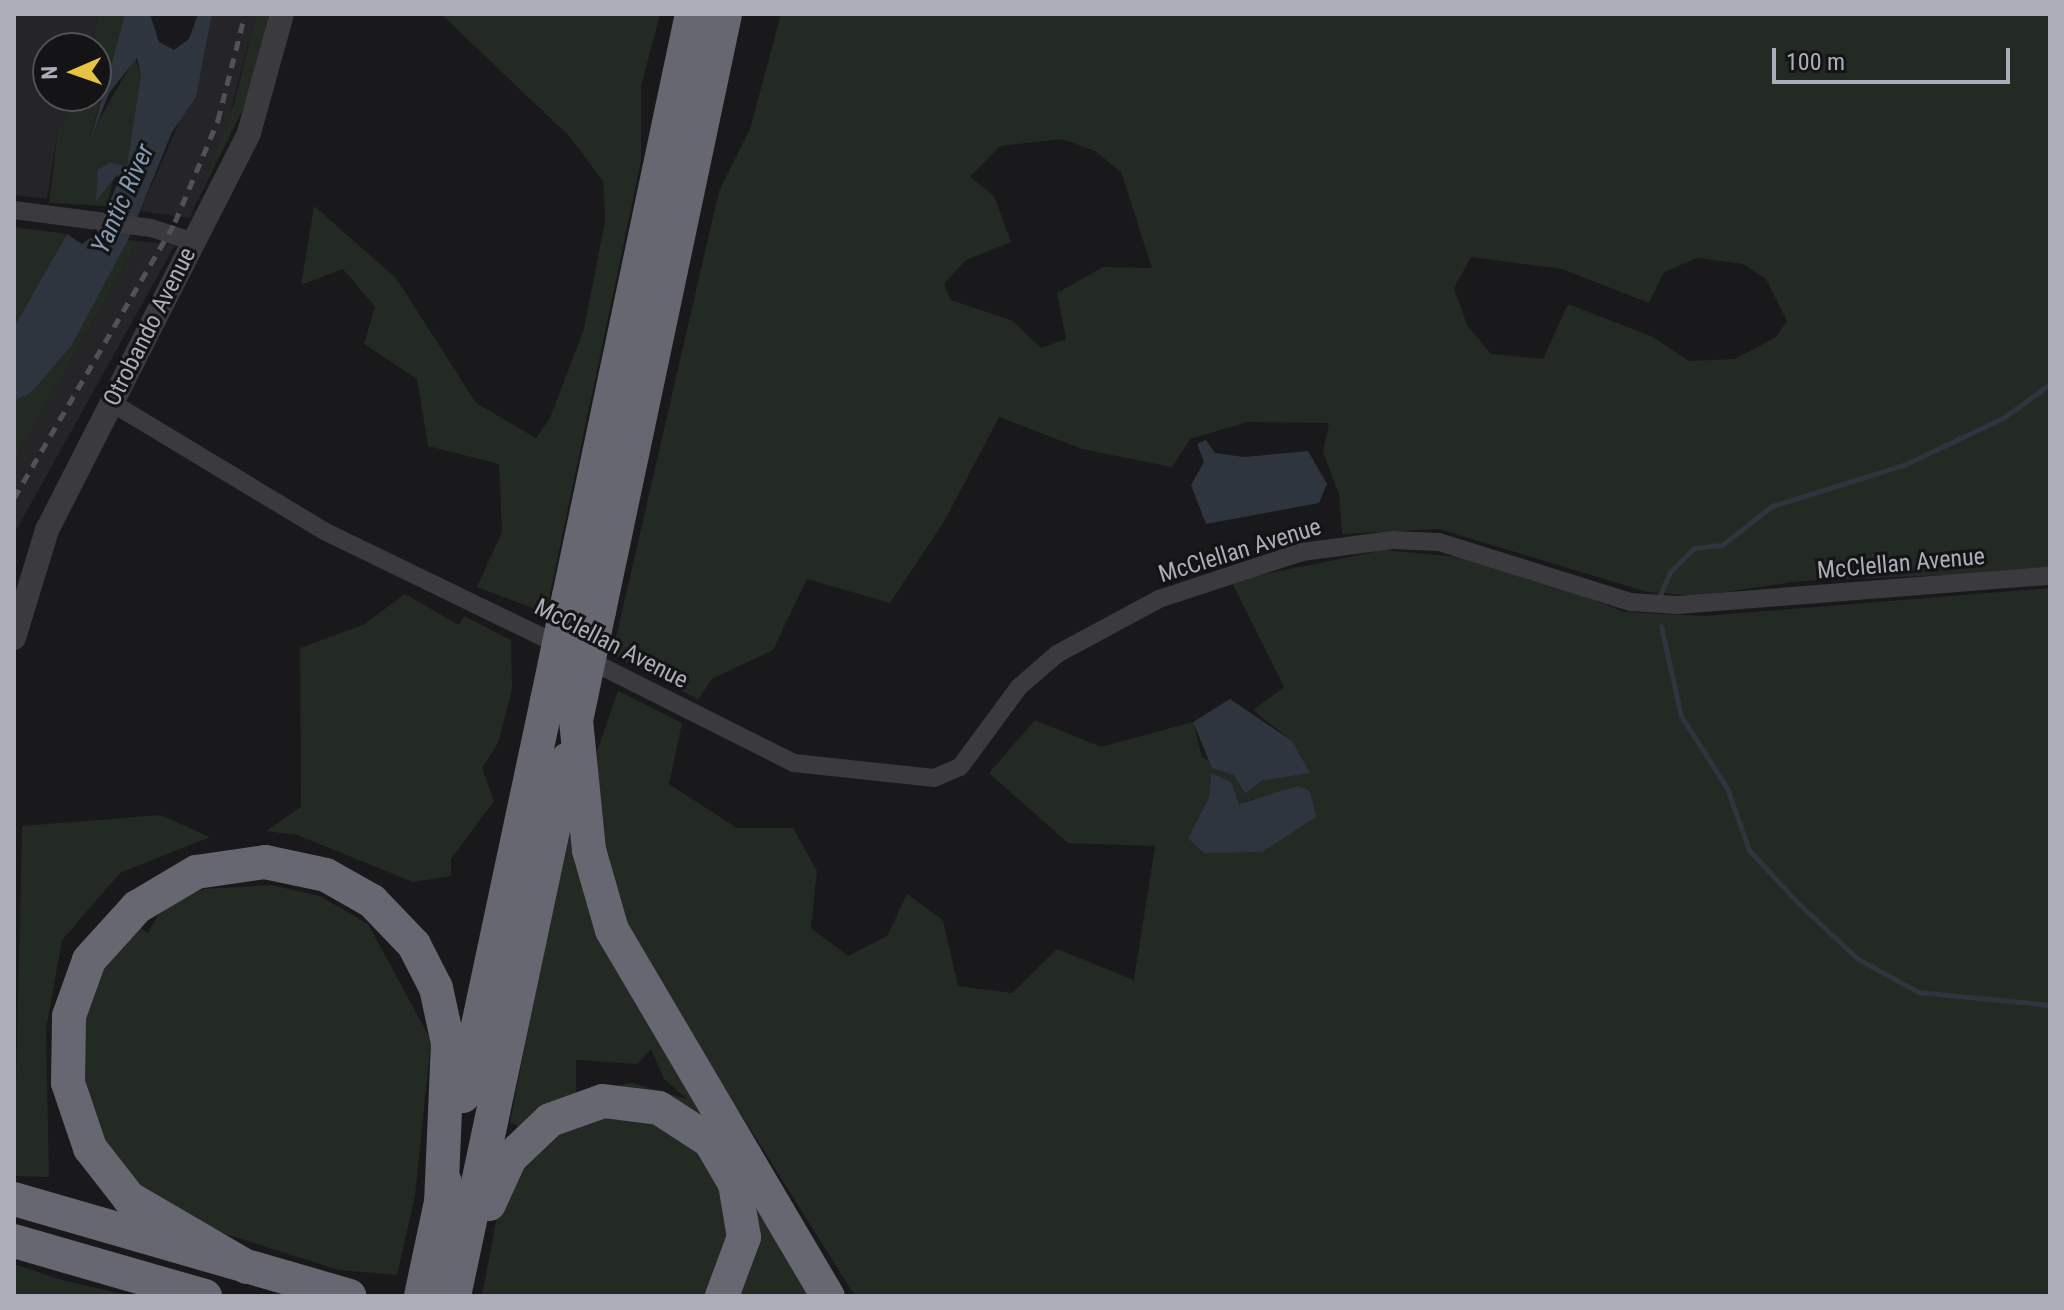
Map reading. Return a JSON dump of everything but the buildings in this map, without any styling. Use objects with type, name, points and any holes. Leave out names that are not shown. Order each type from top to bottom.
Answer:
[{"type":"highway","points":[[444,1283],[566,712],[692,14]]},
{"type":"highway","points":[[584,604],[725,14]]},
{"type":"highway","points":[[441,1205],[566,712]]},
{"type":"highway","points":[[566,712],[589,850],[612,930],[828,1296]]},
{"type":"highway","points":[[247,1267],[158,1220],[118,1187],[80,1128],[67,1074],[71,1007],[97,947],[137,907],[196,872],[265,862],[326,875],[372,901],[414,945],[436,988],[448,1043],[441,1205],[444,1283]]},
{"type":"highway","points":[[444,1283],[479,1242],[498,1179],[525,1140],[570,1110],[628,1100],[695,1127],[730,1172],[744,1237],[722,1296]]},
{"type":"highway","points":[[14,1199],[349,1296]]},
{"type":"highway","points":[[14,1241],[205,1296]]},
{"type":"street","name":"Otrobando Avenue","points":[[14,638],[47,530],[249,133],[282,14]]},
{"type":"street","points":[[14,210],[140,226],[194,242]]},
{"type":"street","name":"McClellan Avenue","points":[[112,403],[324,531],[794,763],[823,770],[934,778],[960,767],[1019,687],[1090,635],[1218,577],[1356,543],[1439,542],[1631,602],[1678,605],[2050,576]]},
{"type":"shaded area","points":[[14,14],[99,14],[95,32],[32,32],[32,112],[69,112],[58,131],[47,199],[14,195]]},
{"type":"shaded area","points":[[99,14],[125,14],[112,60],[112,32],[95,32]]},
{"type":"shaded area","points":[[212,14],[256,14],[226,130],[190,218],[140,211],[200,75]]},
{"type":"shaded area","points":[[256,14],[271,14],[252,91],[195,206],[234,104]]},
{"type":"shaded area","points":[[441,14],[660,14],[641,87],[641,161],[546,613],[477,587],[502,532],[499,464],[428,446],[417,379],[364,344],[375,307],[343,269],[301,285],[314,206],[396,278],[476,403],[536,438],[550,418],[584,329],[605,221],[603,181],[570,137]]},
{"type":"shaded area","points":[[781,14],[2050,14],[2050,571],[1801,581],[1696,596],[1647,592],[1439,529],[1342,534],[1339,494],[1323,452],[1329,423],[1247,422],[1190,439],[1172,467],[1082,449],[999,417],[945,520],[890,603],[807,579],[773,650],[712,679],[698,699],[612,655],[719,191],[750,129]],"holes":[[[1062,139],[1095,151],[1121,172],[1152,268],[1103,267],[1057,293],[1066,339],[1041,348],[1013,321],[951,300],[944,284],[966,260],[1011,242],[994,196],[970,177],[1000,146]],[[1471,257],[1562,269],[1649,303],[1664,272],[1697,258],[1743,264],[1766,279],[1787,321],[1776,337],[1735,359],[1689,361],[1653,337],[1568,304],[1543,359],[1491,354],[1467,325],[1454,288]]]},
{"type":"shaded area","points":[[135,58],[141,75],[132,148],[127,167],[116,166],[107,206],[49,203],[58,131],[69,112],[97,112],[91,134],[104,112],[112,112],[112,98]]},
{"type":"shaded area","points":[[14,227],[67,234],[14,327]]},
{"type":"shaded area","points":[[128,240],[138,241],[14,461],[14,401],[32,392],[72,345]]},
{"type":"shaded area","points":[[138,241],[175,245],[14,534],[14,461]]},
{"type":"shaded area","points":[[1384,550],[1488,560],[1625,612],[1704,616],[2050,588],[2050,1296],[855,1296],[629,936],[602,853],[597,751],[618,691],[682,723],[669,784],[737,828],[793,828],[817,871],[811,928],[848,956],[887,936],[907,894],[943,920],[958,986],[1012,993],[1057,949],[1134,980],[1155,846],[1068,843],[989,773],[1035,720],[1101,747],[1193,722],[1202,757],[1234,775],[1245,794],[1261,781],[1309,773],[1292,741],[1253,710],[1284,687],[1231,581]],"holes":[[[1211,773],[1239,804],[1256,798],[1188,838],[1209,797]]]},
{"type":"shaded area","points":[[405,594],[459,625],[464,616],[511,640],[512,690],[498,743],[482,768],[494,801],[451,859],[451,876],[413,882],[297,835],[266,831],[301,807],[300,648],[363,625]]},
{"type":"shaded area","points":[[160,815],[210,837],[120,873],[62,940],[46,1029],[49,1177],[14,1176],[22,826]]},
{"type":"shaded area","points":[[569,818],[718,1132],[670,1101],[519,1127],[510,1122]],"holes":[[[651,1049],[664,1079],[687,1099],[632,1083],[576,1092],[576,1060],[638,1064]]]},
{"type":"shaded area","points":[[271,885],[320,896],[368,924],[431,1040],[415,1196],[397,1275],[339,1270],[216,1231],[132,1186],[90,1122],[75,1051],[91,975],[133,923],[148,933],[163,906],[203,889]]},
{"type":"shaded area","points":[[602,1114],[641,1115],[707,1148],[732,1235],[707,1296],[482,1296],[497,1216],[515,1172],[565,1127]]},
{"type":"shaded area","points":[[751,1184],[813,1296],[735,1296]]},
{"type":"shaded area","points":[[14,1264],[58,1279],[131,1296],[14,1296]]},
{"type":"water","name":"Yantic River","points":[[125,14],[150,14],[159,42],[174,50],[189,39],[198,14],[212,14],[196,97],[172,132],[128,240],[72,345],[32,392],[14,401],[14,327],[67,234],[82,244],[96,234],[119,180],[117,175],[96,201],[98,170],[110,162],[127,167],[141,75],[137,58],[112,89],[112,61]]},
{"type":"water","points":[[98,112],[101,112],[90,141]]},
{"type":"water","points":[[1206,440],[1215,453],[1244,457],[1308,451],[1327,484],[1319,503],[1206,524],[1191,485],[1204,462],[1197,444]]},
{"type":"water","points":[[1230,699],[1292,741],[1310,773],[1261,781],[1245,794],[1234,775],[1212,768],[1193,722]]},
{"type":"water","points":[[1211,773],[1231,782],[1239,804],[1298,786],[1310,791],[1316,817],[1262,852],[1204,853],[1188,838],[1209,797]]},
{"type":"waterway","points":[[1659,597],[1670,572],[1694,548],[1722,545],[1772,506],[1904,465],[2003,418],[2050,384]]},
{"type":"waterway","points":[[1661,626],[1681,716],[1727,788],[1749,850],[1797,902],[1858,959],[1918,992],[2050,1005]]},
{"type":"railway","points":[[14,498],[175,222],[218,120],[245,14]]}]
